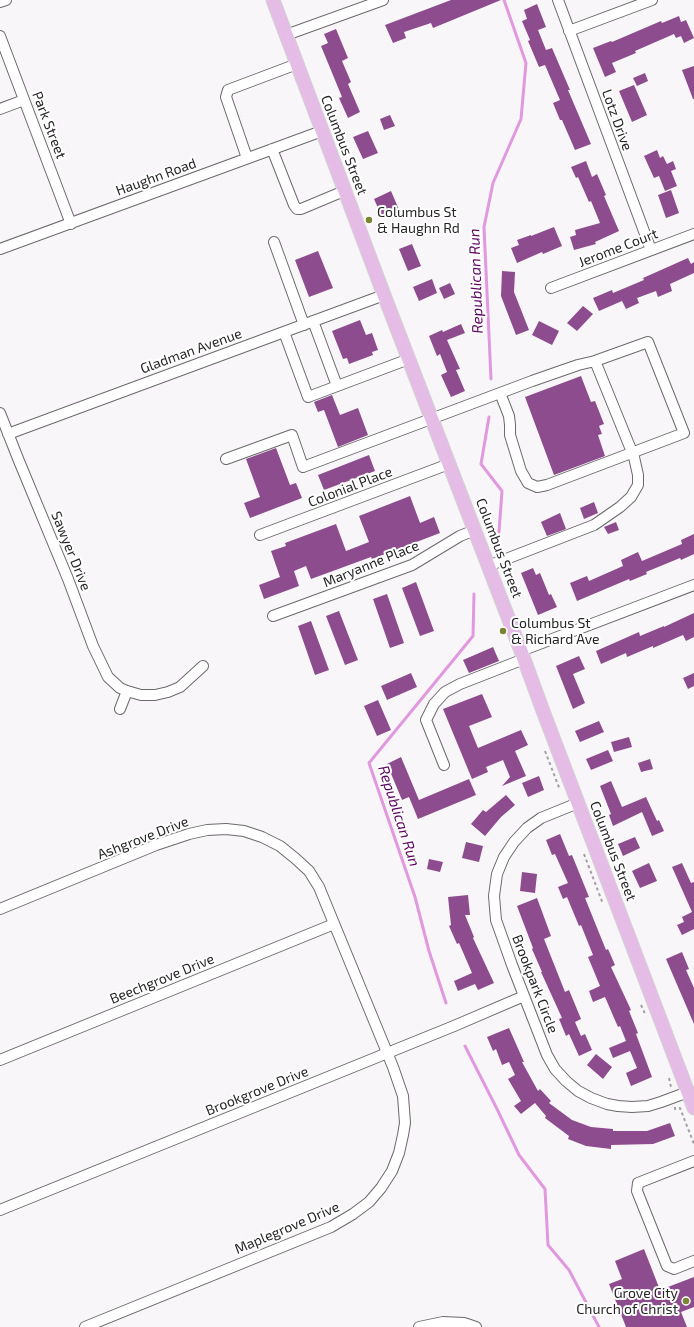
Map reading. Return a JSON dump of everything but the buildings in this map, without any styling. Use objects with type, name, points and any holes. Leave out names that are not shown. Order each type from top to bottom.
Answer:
[{"type":"main road","name":"Columbus Street","points":[[273,0],[344,191],[523,655],[694,1108]]},
{"type":"street","points":[[0,2],[6,0]]},
{"type":"street","points":[[286,35],[383,0]]},
{"type":"street","name":"Lotz Drive","points":[[558,0],[651,250]]},
{"type":"street","points":[[569,31],[652,0]]},
{"type":"street","name":"Park Street","points":[[0,36],[71,224]]},
{"type":"street","points":[[248,158],[226,97],[228,90],[296,64]]},
{"type":"street","points":[[0,109],[24,100]]},
{"type":"street","name":"Haughn Road","points":[[0,249],[322,131]]},
{"type":"street","points":[[272,149],[294,205],[297,209],[301,209],[344,191]]},
{"type":"street","name":"Jerome Court","points":[[551,288],[694,234]]},
{"type":"street","points":[[274,242],[337,386]]},
{"type":"street","name":"Gladman Avenue","points":[[8,434],[384,296]]},
{"type":"street","points":[[284,332],[308,397],[409,359]]},
{"type":"street","points":[[226,459],[292,435],[303,467],[500,393],[648,342],[684,433],[547,486],[537,487],[528,483],[521,471],[510,435],[509,416],[500,393]]},
{"type":"street","points":[[488,566],[594,525],[620,507],[631,497],[638,485],[638,475],[632,454],[596,361]]},
{"type":"street","name":"Sawyer Drive","points":[[0,413],[68,579],[93,646],[108,677],[120,688],[127,691]]},
{"type":"street","name":"Colonial Place","points":[[260,535],[449,464]]},
{"type":"street","name":"Maryanne Place","points":[[273,616],[412,565],[460,536],[475,530]]},
{"type":"street","points":[[444,765],[426,720],[434,704],[445,692],[523,655],[694,585]]},
{"type":"street","points":[[120,709],[127,691],[148,696],[168,692],[180,687],[203,666]]},
{"type":"street","name":"Brookpark Circle","points":[[578,803],[541,818],[527,828],[514,842],[504,857],[498,874],[494,896],[496,920],[524,996],[547,1055],[555,1069],[578,1091],[606,1104],[632,1107],[648,1106],[688,1092]]},
{"type":"street","name":"Ashgrove Drive","points":[[0,909],[156,845],[182,836],[207,830],[226,829],[244,831],[262,837],[280,846],[296,859],[309,871],[319,888],[387,1053]]},
{"type":"street","name":"Beechgrove Drive","points":[[0,1060],[334,924]]},
{"type":"street","name":"Brookgrove Drive","points":[[0,1210],[524,996]]},
{"type":"street","name":"Maplegrove Drive","points":[[85,1327],[331,1227],[353,1214],[368,1202],[381,1188],[392,1171],[399,1153],[405,1123],[399,1083],[387,1053]]},
{"type":"street","points":[[690,1163],[638,1183],[637,1191],[667,1266],[674,1269],[694,1261]]},
{"type":"street","points":[[419,1327],[443,1322],[464,1323],[476,1327]]},
{"type":"waterway","name":"Republican Run","points":[[491,379],[484,227],[493,183],[521,119],[526,63],[504,0]]},
{"type":"waterway","name":"Republican Run","points":[[489,417],[481,464],[502,491],[499,532]]},
{"type":"waterway","name":"Republican Run","points":[[446,1003],[429,951],[415,897],[369,763],[473,636],[474,594]]},
{"type":"waterway","name":"Republican Run","points":[[465,1046],[519,1155],[545,1189],[548,1245],[569,1270],[599,1327]]},
{"type":"place","name":"Columbus St & Haughn Rd","points":[[369,220]]},
{"type":"place","name":"Columbus St & Richard Ave","points":[[503,631]]},
{"type":"place","name":"Grove City Church of Christ","points":[[686,1301]]}]
